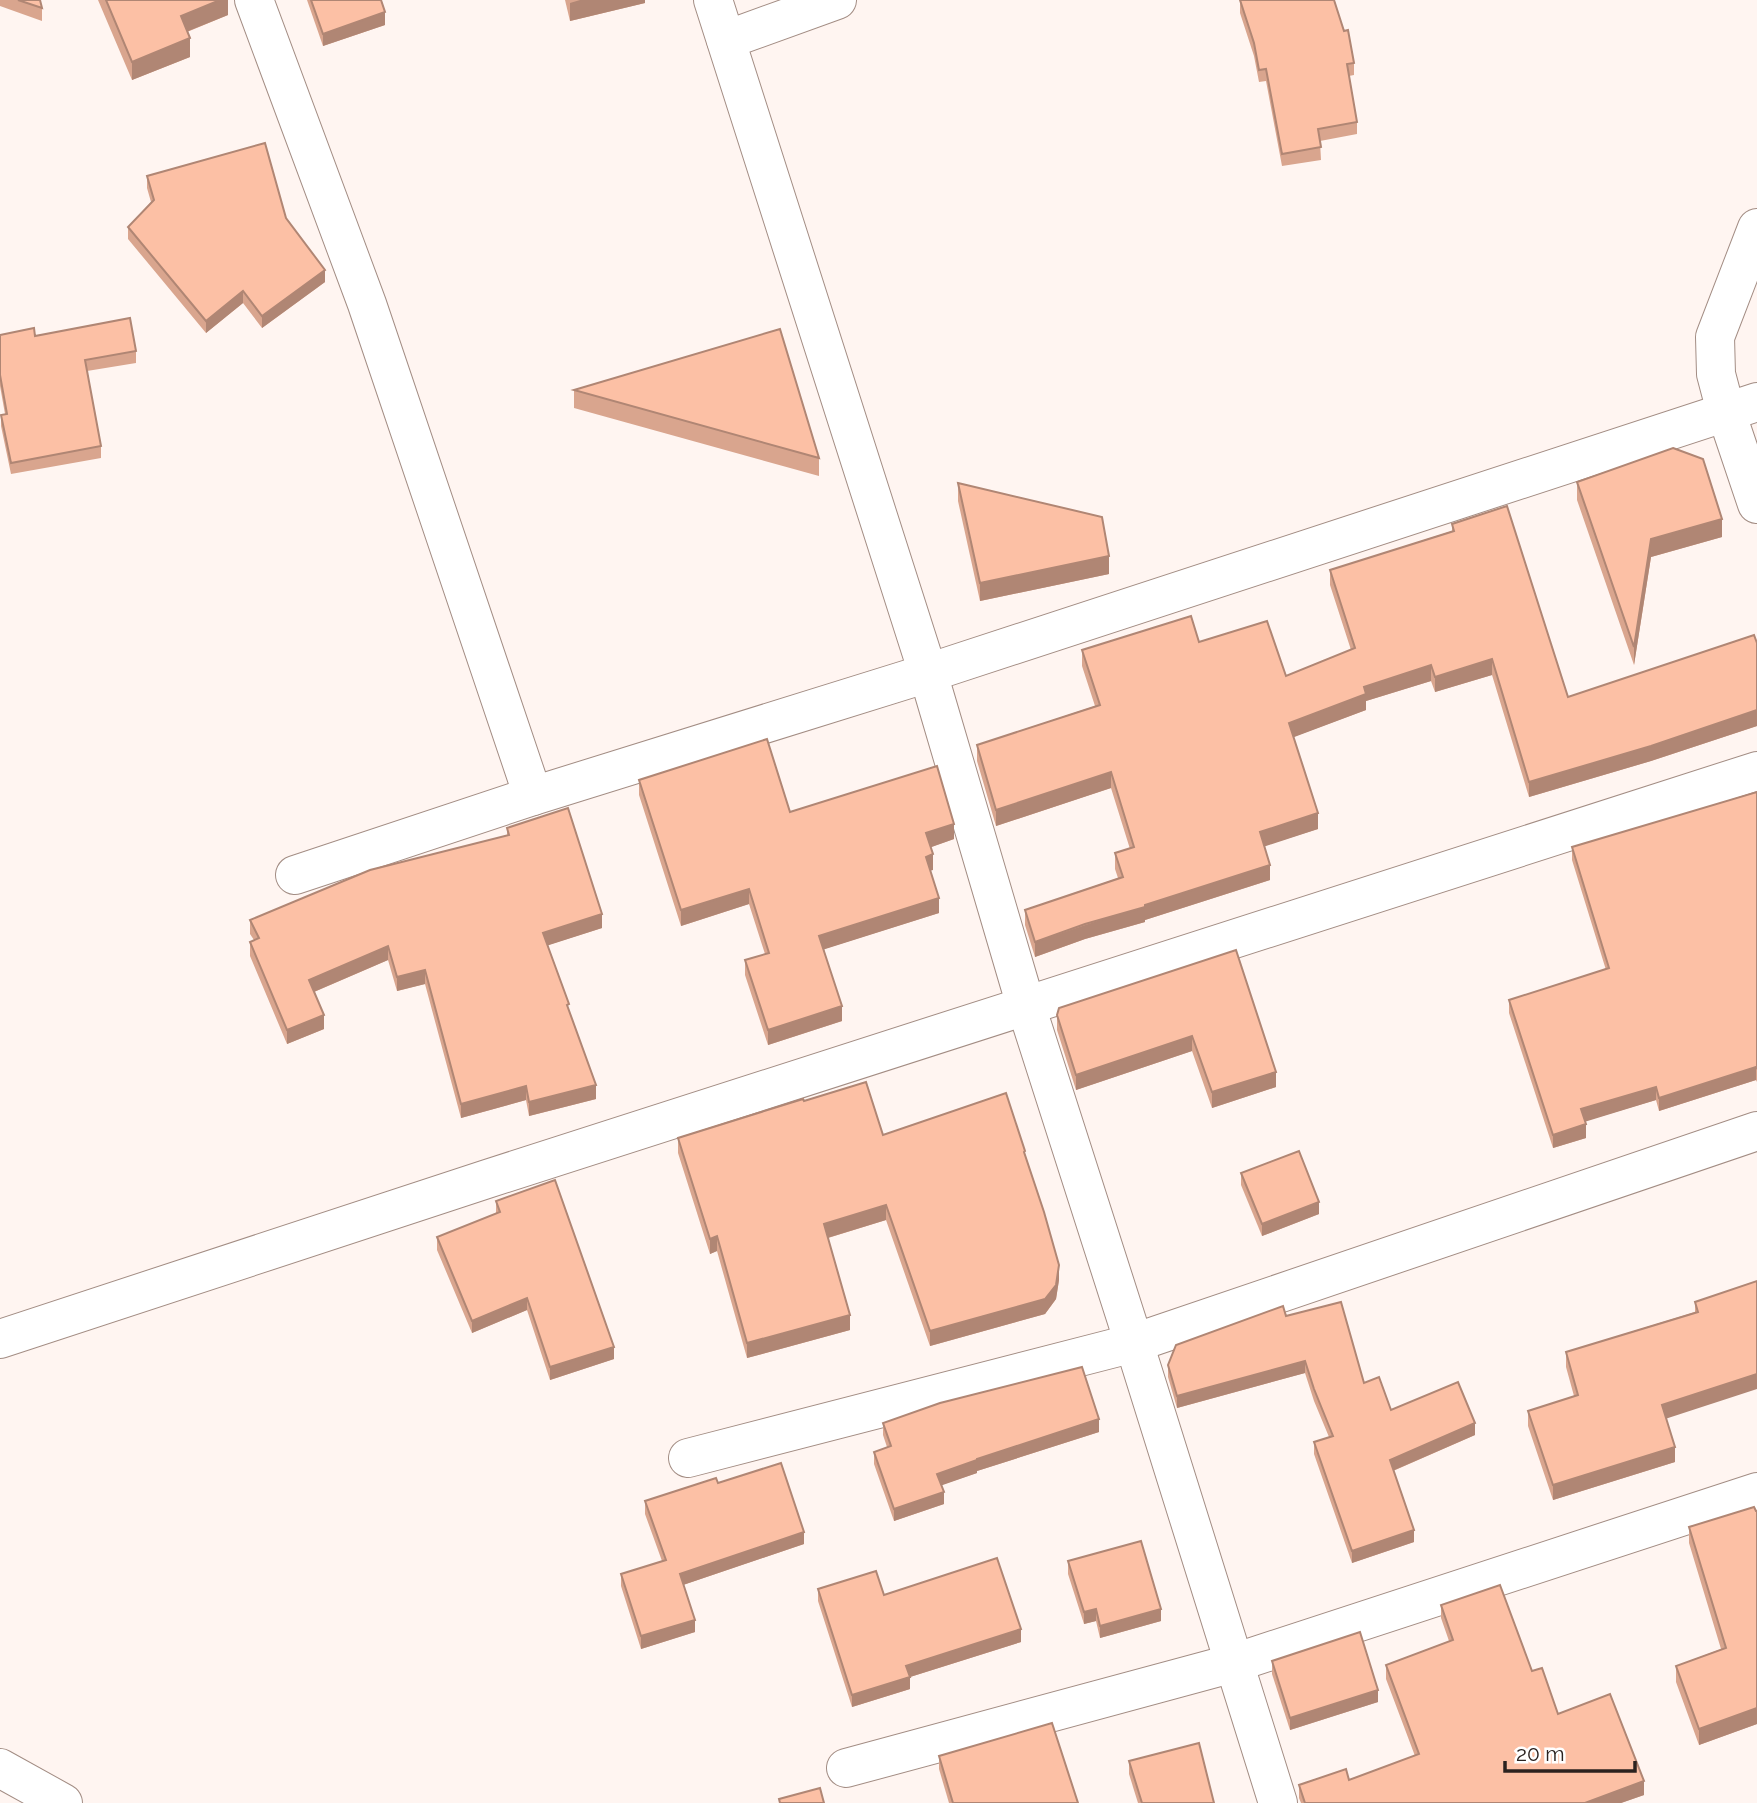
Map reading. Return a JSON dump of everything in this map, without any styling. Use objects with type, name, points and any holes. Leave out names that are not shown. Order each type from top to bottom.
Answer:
[{"type":"street","points":[[254,0],[367,304],[533,796]]},
{"type":"street","points":[[713,0],[928,673],[1026,1006],[1278,1803]]},
{"type":"street","points":[[726,40],[837,0]]},
{"type":"street","points":[[1757,228],[1715,337],[1716,374],[1741,407],[1757,503]]},
{"type":"street","points":[[295,875],[533,796],[928,673],[1741,407]]},
{"type":"street","points":[[0,1339],[500,1175],[1757,771]]},
{"type":"street","points":[[688,1458],[1134,1343],[1757,1131]]},
{"type":"street","points":[[846,1768],[1234,1663],[1757,1492]]},
{"type":"street","points":[[0,1768],[63,1803]]},
{"type":"building","points":[[18,0],[40,0],[42,8]]},
{"type":"building","points":[[106,0],[220,0],[181,16],[190,38],[132,62]]},
{"type":"building","points":[[311,0],[381,0],[385,12],[323,34]]},
{"type":"building","points":[[1240,0],[1334,0],[1344,31],[1348,30],[1354,63],[1347,64],[1357,122],[1318,129],[1321,147],[1282,154],[1266,69],[1259,70],[1254,43]]},
{"type":"building","points":[[265,143],[286,218],[325,270],[262,316],[243,291],[206,321],[128,227],[154,200],[147,176]]},
{"type":"building","points":[[130,318],[136,351],[85,360],[101,446],[11,463],[1,415],[7,414],[0,375],[0,335],[34,328],[35,336]]},
{"type":"building","points":[[780,329],[819,458],[574,390]]},
{"type":"building","points":[[1673,448],[1703,459],[1722,519],[1651,539],[1634,647],[1577,482]]},
{"type":"building","points":[[958,483],[1102,517],[1109,556],[980,583]]},
{"type":"building","points":[[1507,506],[1568,697],[1754,635],[1757,643],[1757,710],[1651,746],[1529,782],[1492,659],[1435,677],[1431,665],[1364,687],[1366,694],[1289,723],[1318,813],[1260,832],[1270,865],[1035,942],[1025,910],[1123,877],[1115,853],[1134,847],[1111,772],[996,810],[977,745],[1100,705],[1082,650],[1191,616],[1199,642],[1267,621],[1286,676],[1355,648],[1330,570],[1454,531],[1452,524]]},
{"type":"building","points":[[767,739],[790,812],[937,766],[954,824],[926,833],[933,854],[926,857],[939,898],[819,936],[842,1006],[768,1030],[745,960],[769,953],[749,889],[681,910],[639,780]]},
{"type":"building","points":[[1757,792],[1757,1069],[1756,1067],[1659,1098],[1656,1087],[1581,1109],[1586,1124],[1553,1135],[1509,1000],[1609,968],[1572,847]]},
{"type":"building","points":[[568,808],[602,914],[543,933],[596,1085],[529,1102],[526,1086],[461,1104],[425,970],[397,977],[388,946],[309,980],[324,1015],[287,1030],[250,942],[259,938],[250,920],[370,870],[509,835],[507,828]]},
{"type":"building","points":[[1236,950],[1276,1072],[1212,1092],[1192,1036],[1076,1075],[1057,1015],[1059,1008]]},
{"type":"building","points":[[866,1082],[883,1135],[1006,1093],[1059,1265],[1056,1285],[1045,1299],[930,1331],[886,1205],[824,1224],[850,1315],[747,1343],[717,1236],[710,1239],[678,1138]]},
{"type":"building","points":[[1299,1151],[1319,1202],[1262,1224],[1241,1173]]},
{"type":"building","points":[[555,1180],[614,1347],[550,1367],[527,1298],[472,1321],[437,1237],[500,1212],[496,1201]]},
{"type":"building","points":[[1757,1281],[1757,1374],[1662,1405],[1675,1447],[1553,1485],[1528,1411],[1578,1395],[1566,1352],[1698,1312],[1695,1302]]},
{"type":"building","points":[[1341,1302],[1364,1383],[1379,1377],[1391,1410],[1458,1382],[1475,1423],[1390,1460],[1414,1530],[1352,1551],[1314,1442],[1333,1436],[1305,1361],[1177,1396],[1168,1365],[1176,1345],[1283,1306],[1286,1316]]},
{"type":"building","points":[[1082,1367],[1099,1419],[937,1474],[944,1492],[894,1509],[874,1452],[891,1446],[883,1423],[940,1403]]},
{"type":"building","points":[[781,1463],[804,1532],[680,1574],[695,1620],[641,1636],[621,1574],[666,1560],[645,1501],[716,1478],[718,1483]]},
{"type":"building","points":[[1754,1507],[1757,1511],[1757,1708],[1699,1729],[1676,1666],[1726,1648],[1689,1527]]},
{"type":"building","points":[[1141,1541],[1161,1609],[1100,1626],[1096,1609],[1084,1612],[1068,1561]]},
{"type":"building","points":[[997,1558],[1021,1629],[906,1666],[910,1677],[852,1695],[818,1589],[876,1571],[884,1595]]},
{"type":"building","points":[[1500,1585],[1532,1671],[1542,1668],[1558,1714],[1610,1694],[1644,1781],[1585,1803],[1305,1803],[1299,1785],[1346,1769],[1349,1780],[1419,1754],[1386,1665],[1453,1640],[1441,1605]]},
{"type":"building","points":[[1360,1632],[1378,1690],[1290,1718],[1272,1661]]},
{"type":"building","points":[[1052,1723],[1078,1803],[953,1803],[939,1756]]},
{"type":"building","points":[[1199,1743],[1214,1803],[1142,1803],[1129,1761]]},
{"type":"building","points":[[820,1788],[824,1803],[780,1803],[779,1799]]}]
